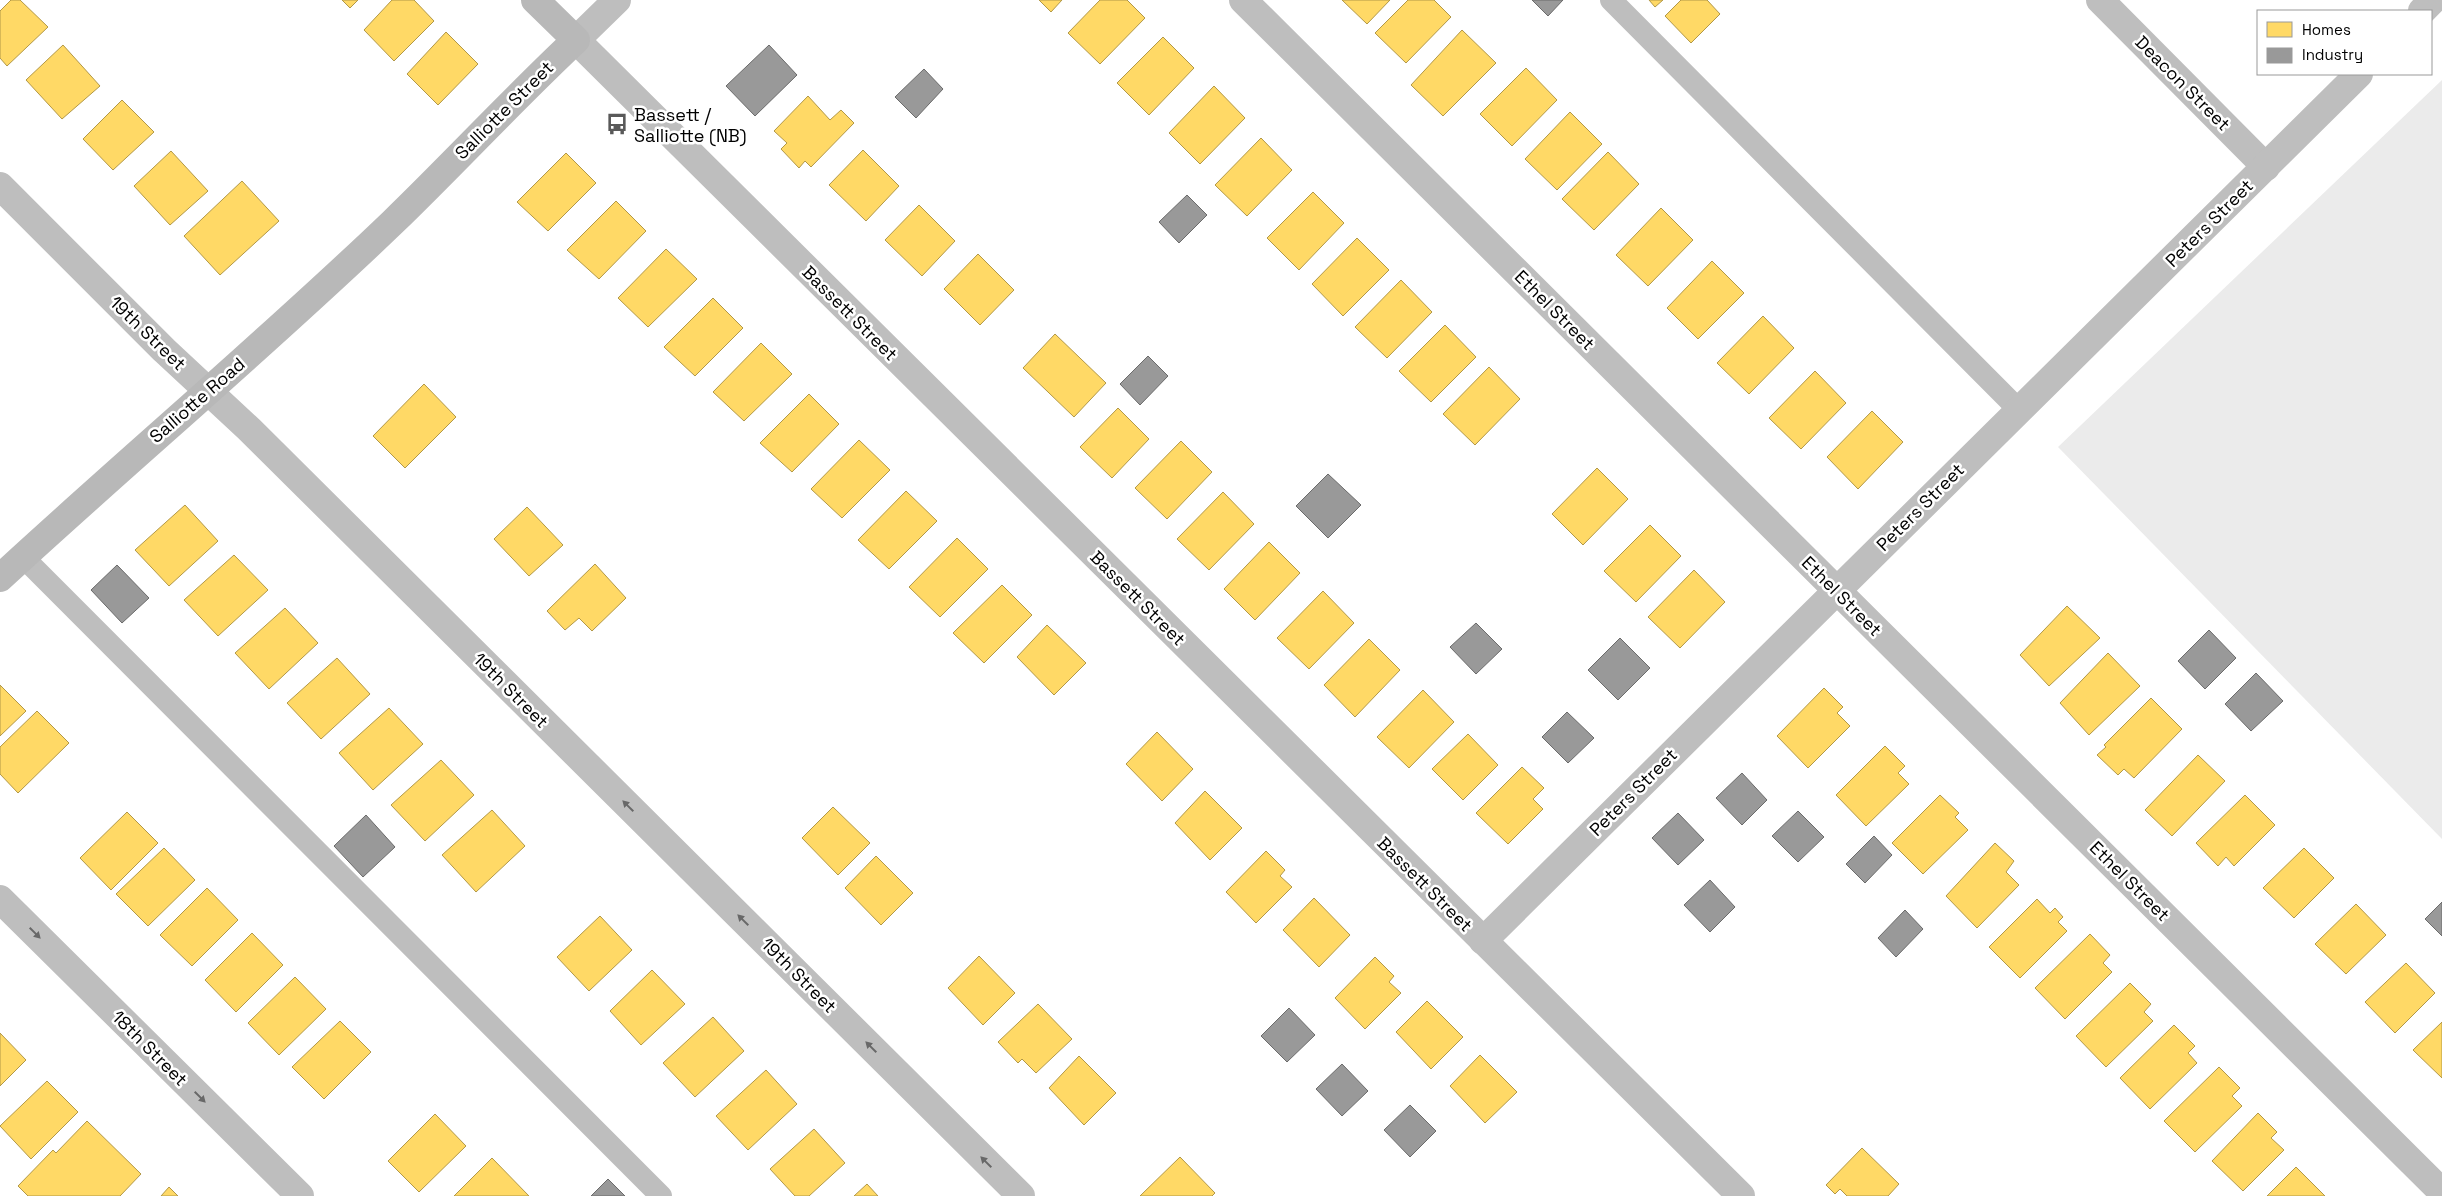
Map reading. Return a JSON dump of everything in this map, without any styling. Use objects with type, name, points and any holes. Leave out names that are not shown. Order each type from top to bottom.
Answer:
[{"type":"street","name":"Bassett Street","points":[[535,0],[1740,1196]]},
{"type":"street","name":"Salliotte Street","points":[[393,222],[617,0]]},
{"type":"street","name":"Ethel Street","points":[[1242,0],[2442,1192]]},
{"type":"street","name":"Deacon Street","points":[[2100,0],[2266,167]]},
{"type":"street","points":[[2423,10],[2433,0]]},
{"type":"street","name":"Peters Street","points":[[1483,941],[2358,75]]},
{"type":"street","name":"19th Street","points":[[0,186],[249,430],[1021,1196]]},
{"type":"street","name":"Salliotte Road","points":[[0,578],[393,222]]},
{"type":"street","name":"18th Street","points":[[0,899],[300,1196]]},
{"type":"lane","points":[[1611,0],[2019,410]]},
{"type":"lane","points":[[24,557],[662,1196]]},
{"type":"shaded area","points":[[2442,80],[2442,839],[2058,447]]},
{"type":"building: Homes","points":[[11,0],[20,0],[48,27],[7,66],[0,58],[0,11]]},
{"type":"building: Homes","points":[[342,0],[358,0],[350,8]]},
{"type":"building: Homes","points":[[392,0],[414,0],[434,21],[394,61],[364,30]]},
{"type":"building: Homes","points":[[1039,0],[1062,0],[1051,12]]},
{"type":"building: Homes","points":[[1100,0],[1127,0],[1145,18],[1100,64],[1068,33]]},
{"type":"building: Homes","points":[[1342,0],[1390,0],[1367,24]]},
{"type":"building: Homes","points":[[1408,0],[1434,0],[1451,17],[1406,63],[1375,33]]},
{"type":"building: Homes","points":[[1649,0],[1663,0],[1655,7]]},
{"type":"building: Homes","points":[[1681,0],[1707,0],[1720,14],[1691,43],[1665,16]]},
{"type":"building: Homes","points":[[1462,30],[1496,63],[1443,116],[1411,85]]},
{"type":"building: Homes","points":[[446,32],[478,64],[438,105],[407,74]]},
{"type":"building: Homes","points":[[1163,37],[1194,68],[1149,115],[1117,83]]},
{"type":"building: Homes","points":[[63,45],[100,86],[62,119],[26,80]]},
{"type":"building: Homes","points":[[1526,68],[1557,100],[1512,146],[1480,114]]},
{"type":"building: Homes","points":[[1214,86],[1245,118],[1200,164],[1169,133]]},
{"type":"building: Homes","points":[[808,96],[830,120],[841,110],[854,123],[811,167],[805,161],[799,168],[781,149],[787,143],[774,131]]},
{"type":"building: Homes","points":[[122,100],[154,132],[113,170],[83,139]]},
{"type":"building: Homes","points":[[1570,112],[1602,144],[1557,190],[1525,159]]},
{"type":"building: Homes","points":[[1261,138],[1292,170],[1247,216],[1215,185]]},
{"type":"building: Homes","points":[[863,150],[899,186],[866,221],[829,185]]},
{"type":"building: Homes","points":[[171,151],[208,191],[170,225],[134,186]]},
{"type":"building: Homes","points":[[1608,152],[1639,184],[1594,230],[1562,199]]},
{"type":"building: Homes","points":[[566,153],[596,183],[548,231],[517,202]]},
{"type":"building: Homes","points":[[242,181],[279,221],[220,275],[184,236]]},
{"type":"building: Homes","points":[[1313,192],[1344,223],[1299,270],[1267,238]]},
{"type":"building: Homes","points":[[616,201],[646,231],[599,279],[567,250]]},
{"type":"building: Homes","points":[[919,205],[955,241],[922,276],[885,240]]},
{"type":"building: Homes","points":[[1661,208],[1693,240],[1648,286],[1616,255]]},
{"type":"building: Homes","points":[[1357,238],[1389,270],[1343,316],[1312,284]]},
{"type":"building: Homes","points":[[666,249],[697,279],[648,327],[618,298]]},
{"type":"building: Homes","points":[[978,254],[1014,290],[980,325],[944,289]]},
{"type":"building: Homes","points":[[1712,261],[1744,293],[1698,339],[1667,308]]},
{"type":"building: Homes","points":[[1401,280],[1432,312],[1387,358],[1355,327]]},
{"type":"building: Homes","points":[[713,298],[743,328],[695,376],[664,347]]},
{"type":"building: Homes","points":[[1763,316],[1794,348],[1749,394],[1717,363]]},
{"type":"building: Homes","points":[[1445,325],[1476,357],[1431,402],[1399,371]]},
{"type":"building: Homes","points":[[1055,334],[1106,383],[1074,417],[1023,368]]},
{"type":"building: Homes","points":[[761,343],[792,374],[744,421],[713,392]]},
{"type":"building: Homes","points":[[1489,367],[1520,399],[1475,445],[1443,414]]},
{"type":"building: Homes","points":[[1815,371],[1846,403],[1801,449],[1769,418]]},
{"type":"building: Homes","points":[[424,384],[456,417],[405,468],[373,436]]},
{"type":"building: Homes","points":[[809,394],[839,424],[792,472],[760,443]]},
{"type":"building: Homes","points":[[1118,408],[1149,439],[1112,478],[1080,447]]},
{"type":"building: Homes","points":[[1872,411],[1903,442],[1858,489],[1827,457]]},
{"type":"building: Homes","points":[[859,440],[890,470],[842,518],[811,489]]},
{"type":"building: Homes","points":[[1181,441],[1212,472],[1167,519],[1135,488]]},
{"type":"building: Homes","points":[[1597,468],[1628,499],[1583,545],[1552,514]]},
{"type":"building: Homes","points":[[906,491],[937,521],[889,569],[858,540]]},
{"type":"building: Homes","points":[[1223,492],[1254,524],[1209,570],[1177,539]]},
{"type":"building: Homes","points":[[185,505],[218,541],[169,586],[135,550]]},
{"type":"building: Homes","points":[[527,507],[563,545],[529,576],[494,539]]},
{"type":"building: Homes","points":[[1650,525],[1681,556],[1636,602],[1604,571]]},
{"type":"building: Homes","points":[[957,538],[988,569],[940,617],[909,587]]},
{"type":"building: Homes","points":[[1269,542],[1300,573],[1255,620],[1224,589]]},
{"type":"building: Homes","points":[[234,555],[268,590],[218,636],[184,600]]},
{"type":"building: Homes","points":[[595,564],[626,598],[592,631],[579,618],[565,630],[547,611]]},
{"type":"building: Homes","points":[[1694,570],[1725,602],[1680,648],[1648,617]]},
{"type":"building: Homes","points":[[1002,585],[1032,615],[984,663],[953,633]]},
{"type":"building: Homes","points":[[1323,591],[1354,623],[1309,669],[1277,638]]},
{"type":"building: Homes","points":[[2067,606],[2100,638],[2049,686],[2020,655]]},
{"type":"building: Homes","points":[[285,608],[318,643],[269,689],[235,653]]},
{"type":"building: Homes","points":[[1047,625],[1086,663],[1054,695],[1017,657]]},
{"type":"building: Homes","points":[[1369,639],[1400,670],[1355,717],[1324,685]]},
{"type":"building: Homes","points":[[2108,653],[2140,686],[2089,735],[2060,703]]},
{"type":"building: Homes","points":[[337,658],[370,694],[321,739],[287,703]]},
{"type":"building: Homes","points":[[0,685],[26,711],[0,736]]},
{"type":"building: Homes","points":[[1824,688],[1843,707],[1837,713],[1850,726],[1808,768],[1777,736]]},
{"type":"building: Homes","points":[[1423,690],[1454,722],[1409,768],[1377,737]]},
{"type":"building: Homes","points":[[2151,698],[2182,729],[2134,778],[2124,769],[2118,775],[2097,755],[2106,747],[2104,745]]},
{"type":"building: Homes","points":[[389,708],[423,744],[373,790],[339,753]]},
{"type":"building: Homes","points":[[37,711],[69,743],[18,793],[0,774],[0,747]]},
{"type":"building: Homes","points":[[1157,732],[1193,769],[1162,801],[1126,764]]},
{"type":"building: Homes","points":[[1468,734],[1498,765],[1463,800],[1432,769]]},
{"type":"building: Homes","points":[[1885,746],[1905,766],[1898,773],[1909,784],[1866,826],[1836,795]]},
{"type":"building: Homes","points":[[2198,755],[2225,781],[2172,836],[2145,810]]},
{"type":"building: Homes","points":[[441,760],[474,795],[425,841],[391,805]]},
{"type":"building: Homes","points":[[1522,767],[1544,788],[1533,799],[1543,809],[1508,844],[1476,813]]},
{"type":"building: Homes","points":[[1205,791],[1242,828],[1210,860],[1175,823]]},
{"type":"building: Homes","points":[[1940,795],[1959,813],[1955,817],[1968,830],[1923,874],[1892,843]]},
{"type":"building: Homes","points":[[2245,795],[2275,825],[2234,866],[2226,857],[2218,866],[2196,843]]},
{"type":"building: Homes","points":[[833,807],[870,843],[838,875],[802,838]]},
{"type":"building: Homes","points":[[492,810],[525,846],[476,892],[442,855]]},
{"type":"building: Homes","points":[[127,812],[158,843],[111,890],[80,858]]},
{"type":"building: Homes","points":[[1995,843],[2014,861],[2006,872],[2019,885],[1977,928],[1946,896]]},
{"type":"building: Homes","points":[[164,848],[195,880],[148,926],[116,894]]},
{"type":"building: Homes","points":[[2304,848],[2334,878],[2294,918],[2263,888]]},
{"type":"building: Homes","points":[[1266,851],[1285,870],[1280,876],[1292,887],[1256,923],[1226,892]]},
{"type":"building: Homes","points":[[876,856],[913,893],[881,925],[845,888]]},
{"type":"building: Homes","points":[[207,888],[238,920],[192,966],[160,935]]},
{"type":"building: Homes","points":[[1314,898],[1350,935],[1319,967],[1283,930]]},
{"type":"building: Homes","points":[[2037,899],[2050,913],[2055,908],[2063,917],[2058,922],[2067,931],[2020,978],[1989,947]]},
{"type":"building: Homes","points":[[2356,904],[2386,935],[2346,974],[2315,944]]},
{"type":"building: Homes","points":[[600,916],[632,950],[589,991],[557,957]]},
{"type":"building: Homes","points":[[252,933],[283,965],[236,1012],[205,980]]},
{"type":"building: Homes","points":[[2090,934],[2110,955],[2103,963],[2112,972],[2065,1019],[2035,988]]},
{"type":"building: Homes","points":[[979,956],[1015,993],[983,1025],[948,988]]},
{"type":"building: Homes","points":[[1375,957],[1394,976],[1389,982],[1401,993],[1365,1029],[1335,998]]},
{"type":"building: Homes","points":[[2406,963],[2435,993],[2395,1033],[2365,1002]]},
{"type":"building: Homes","points":[[652,970],[685,1004],[641,1045],[610,1011]]},
{"type":"building: Homes","points":[[295,977],[326,1009],[279,1055],[248,1023]]},
{"type":"building: Homes","points":[[2130,983],[2151,1004],[2144,1012],[2153,1021],[2106,1067],[2076,1036]]},
{"type":"building: Homes","points":[[1427,1001],[1463,1037],[1431,1069],[1396,1032]]},
{"type":"building: Homes","points":[[1038,1004],[1072,1039],[1036,1073],[1022,1059],[1018,1063],[998,1042]]},
{"type":"building: Homes","points":[[713,1017],[744,1051],[695,1097],[663,1063]]},
{"type":"building: Homes","points":[[340,1021],[371,1052],[324,1099],[292,1067]]},
{"type":"building: Homes","points":[[2442,1022],[2442,1078],[2413,1050]]},
{"type":"building: Homes","points":[[2174,1025],[2195,1046],[2188,1053],[2197,1063],[2150,1109],[2120,1078]]},
{"type":"building: Homes","points":[[0,1033],[26,1060],[0,1086]]},
{"type":"building: Homes","points":[[1480,1055],[1517,1092],[1485,1123],[1450,1086]]},
{"type":"building: Homes","points":[[1079,1056],[1116,1093],[1084,1125],[1049,1088]]},
{"type":"building: Homes","points":[[2219,1067],[2240,1088],[2232,1096],[2242,1106],[2195,1152],[2164,1121]]},
{"type":"building: Homes","points":[[766,1070],[797,1104],[748,1150],[716,1116]]},
{"type":"building: Homes","points":[[47,1081],[78,1112],[31,1159],[0,1126]]},
{"type":"building: Homes","points":[[2258,1113],[2277,1132],[2271,1138],[2284,1150],[2243,1191],[2212,1161]]},
{"type":"building: Homes","points":[[435,1114],[466,1146],[419,1192],[388,1161]]},
{"type":"building: Homes","points":[[87,1121],[141,1174],[120,1196],[28,1196],[18,1186],[53,1150],[56,1153]]},
{"type":"building: Homes","points":[[814,1129],[845,1163],[809,1196],[795,1196],[770,1169]]},
{"type":"building: Homes","points":[[1862,1148],[1899,1184],[1888,1196],[1847,1196],[1840,1189],[1835,1194],[1826,1185]]},
{"type":"building: Homes","points":[[1180,1157],[1215,1193],[1212,1196],[1140,1196]]},
{"type":"building: Homes","points":[[492,1158],[529,1196],[454,1196]]},
{"type":"building: Homes","points":[[2296,1167],[2325,1196],[2267,1196]]},
{"type":"building: Homes","points":[[867,1184],[878,1196],[854,1196]]},
{"type":"building: Homes","points":[[169,1187],[178,1196],[161,1196]]},
{"type":"building: Industry","points":[[1532,0],[1563,0],[1548,16]]},
{"type":"building: Industry","points":[[769,45],[797,75],[755,116],[726,86]]},
{"type":"building: Industry","points":[[924,69],[943,89],[916,118],[895,97]]},
{"type":"building: Industry","points":[[1187,195],[1207,215],[1179,243],[1159,222]]},
{"type":"building: Industry","points":[[1148,356],[1168,376],[1140,405],[1120,384]]},
{"type":"building: Industry","points":[[1328,474],[1361,505],[1328,538],[1296,506]]},
{"type":"building: Industry","points":[[117,565],[149,598],[122,623],[91,590]]},
{"type":"building: Industry","points":[[1476,623],[1502,649],[1476,674],[1450,647]]},
{"type":"building: Industry","points":[[2209,630],[2236,658],[2205,689],[2178,661]]},
{"type":"building: Industry","points":[[1620,638],[1650,668],[1618,700],[1588,670]]},
{"type":"building: Industry","points":[[2256,673],[2283,701],[2251,731],[2225,704]]},
{"type":"building: Industry","points":[[1567,712],[1594,738],[1568,763],[1542,737]]},
{"type":"building: Industry","points":[[1742,773],[1767,800],[1742,825],[1716,798]]},
{"type":"building: Industry","points":[[1798,811],[1824,837],[1798,862],[1772,836]]},
{"type":"building: Industry","points":[[1678,813],[1704,840],[1678,865],[1652,838]]},
{"type":"building: Industry","points":[[366,815],[395,847],[363,877],[334,846]]},
{"type":"building: Industry","points":[[1874,836],[1892,855],[1865,883],[1846,864]]},
{"type":"building: Industry","points":[[1710,880],[1735,907],[1710,932],[1684,905]]},
{"type":"building: Industry","points":[[2442,902],[2442,936],[2425,919]]},
{"type":"building: Industry","points":[[1905,910],[1923,929],[1896,957],[1878,938]]},
{"type":"building: Industry","points":[[1289,1008],[1315,1035],[1287,1062],[1261,1036]]},
{"type":"building: Industry","points":[[1342,1064],[1368,1091],[1342,1116],[1316,1089]]},
{"type":"building: Industry","points":[[1410,1105],[1436,1131],[1410,1157],[1384,1130]]},
{"type":"building: Industry","points":[[608,1179],[625,1196],[591,1196]]},
{"type":"place","name":"Bassett / Salliotte (NB)","points":[[617,124]]}]
